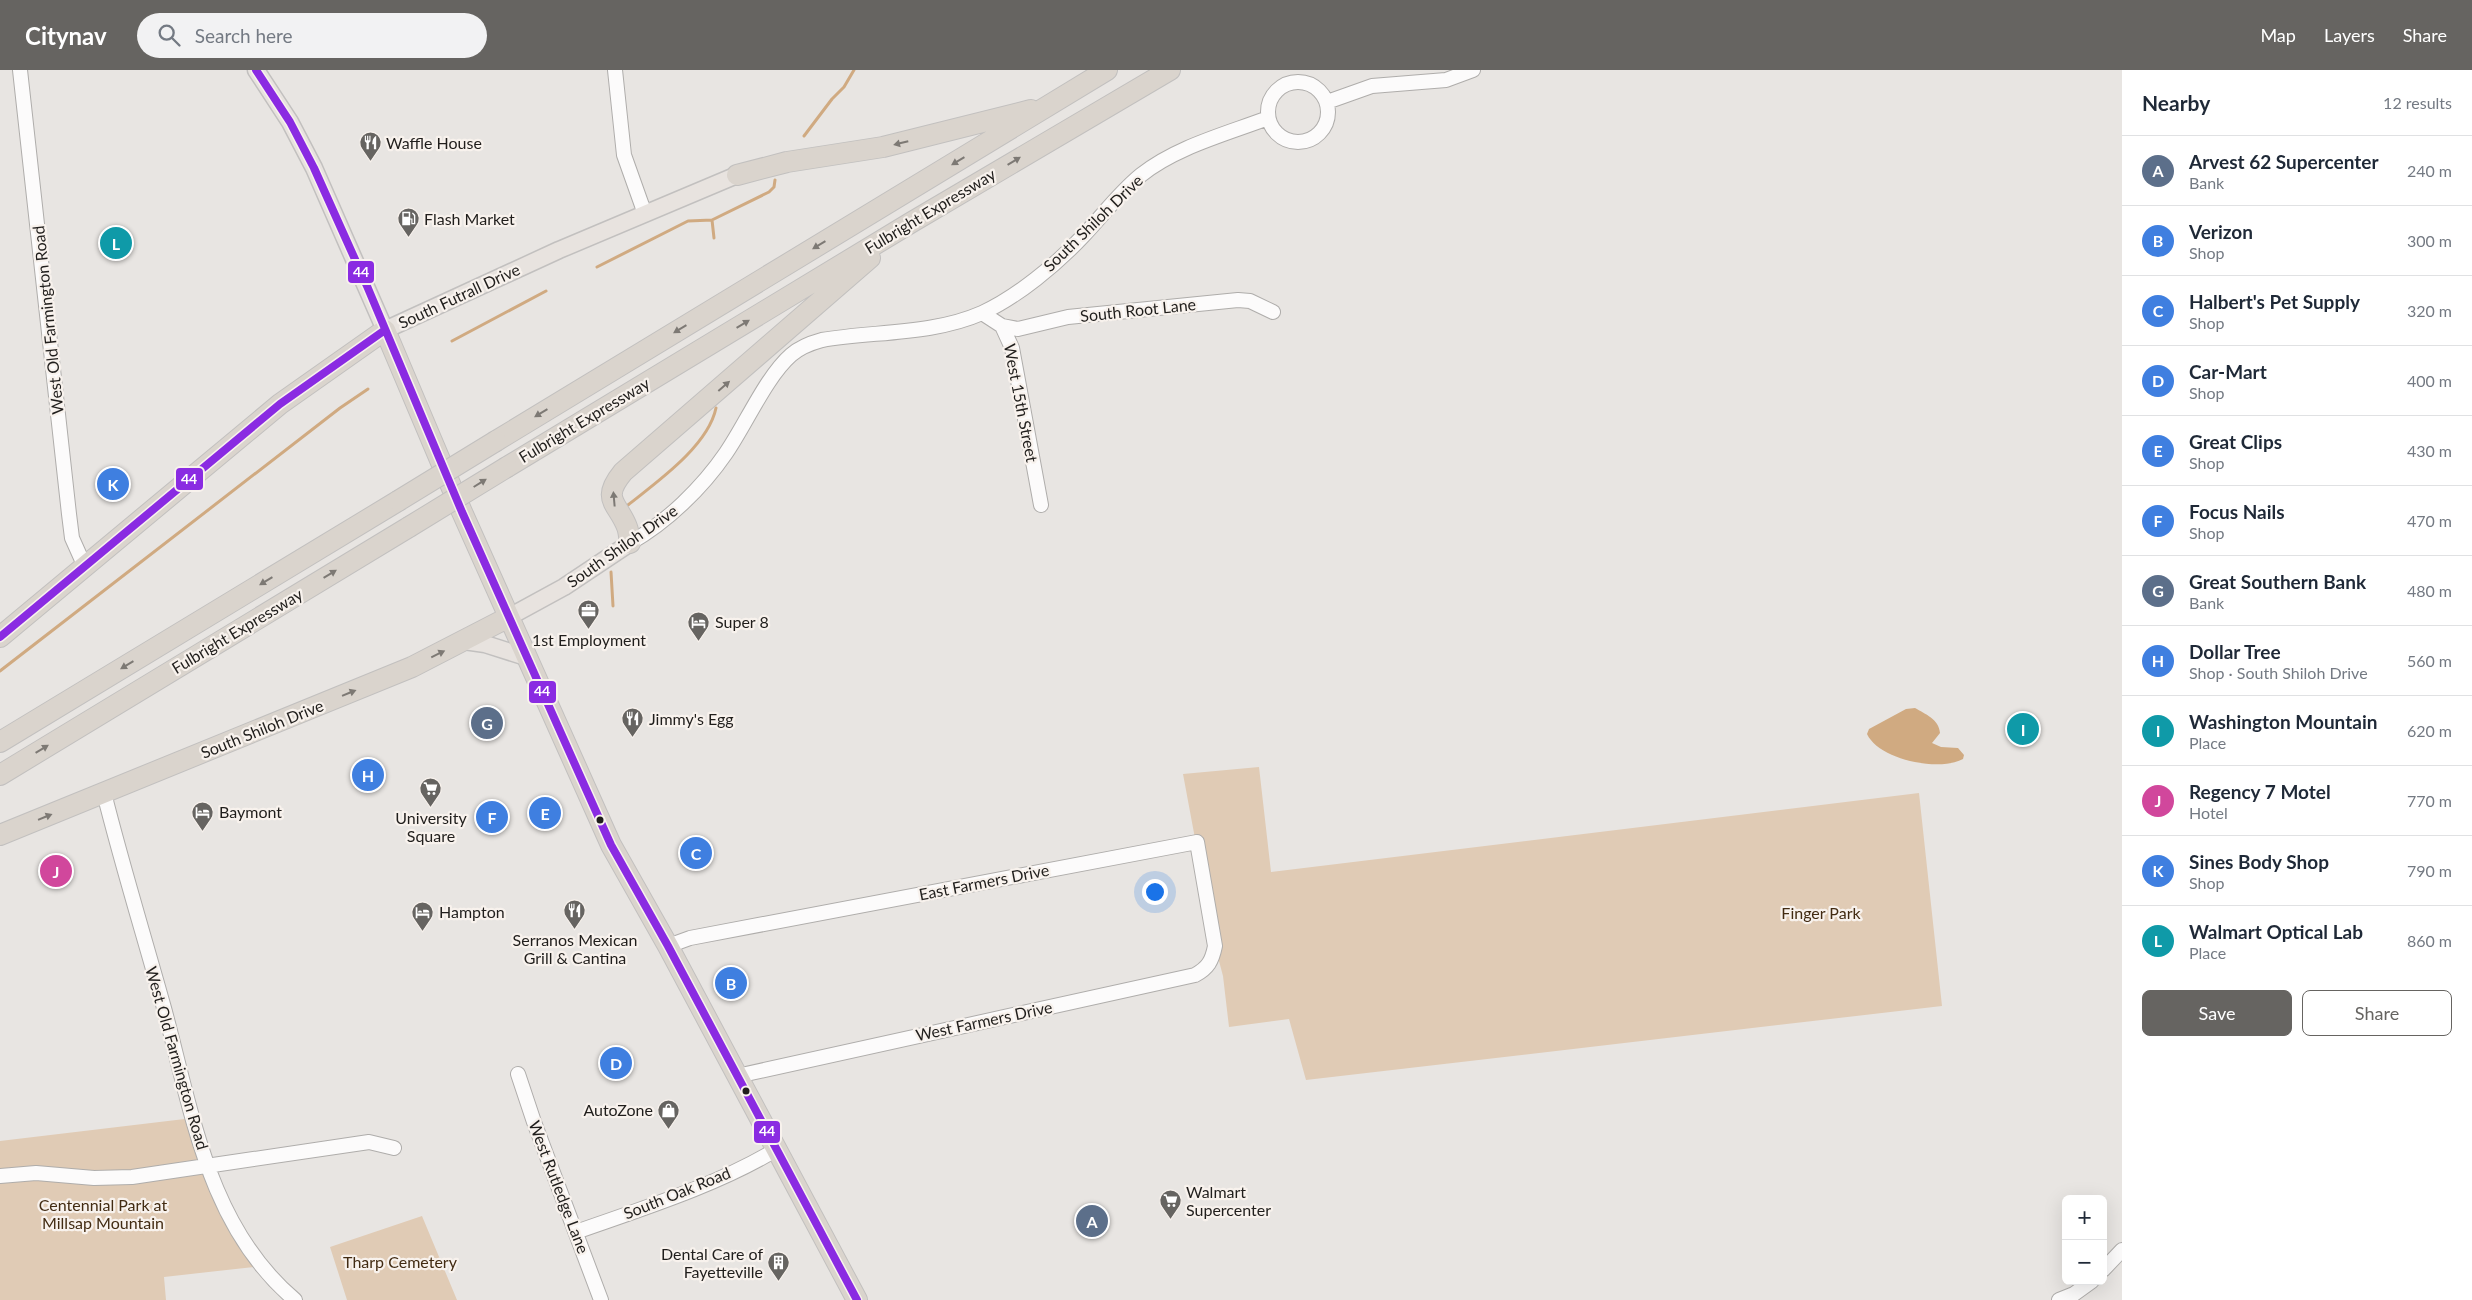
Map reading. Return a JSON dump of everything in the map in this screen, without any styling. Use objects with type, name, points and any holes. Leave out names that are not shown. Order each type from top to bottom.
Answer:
[{"type":"highway","name":"Fulbright Expressway","points":[[0,742],[1107,70]]},
{"type":"highway","name":"Fulbright Expressway","points":[[0,775],[507,466],[912,222],[1170,70]]},
{"type":"highway","points":[[737,175],[787,162],[884,148],[1050,105]]},
{"type":"highway","points":[[630,543],[627,526],[613,501],[613,487],[623,472],[912,222]]},
{"type":"highway","name":"South Futrall Drive","points":[[0,637],[280,404],[385,330]]},
{"type":"highway","points":[[385,330],[508,617],[611,845],[668,946],[857,1300]]},
{"type":"highway","name":"South Shiloh Drive","points":[[0,835],[378,682],[464,641],[508,617]]},
{"type":"main road","points":[[256,70],[290,122],[314,168],[385,330]]},
{"type":"main road","name":"South Futrall Drive","points":[[385,330],[559,250],[737,175]]},
{"type":"main road","name":"South Shiloh Drive","points":[[508,617],[564,587],[630,543]]},
{"type":"main road","points":[[464,641],[485,644],[526,657]]},
{"type":"street","name":"West Old Farmington Road","points":[[20,70],[72,538],[85,567]]},
{"type":"street","points":[[615,70],[624,155],[645,214]]},
{"type":"street","points":[[1327,102],[1372,86],[1446,80],[1473,70]]},
{"type":"street","points":[[1287,83],[1306,83],[1322,94],[1327,102],[1328,118],[1321,132],[1314,139],[1304,142],[1293,143],[1275,133],[1268,118],[1268,104],[1272,96],[1287,83]]},
{"type":"street","name":"South Shiloh Drive","points":[[630,543],[671,513],[705,479],[725,454],[780,368],[792,354],[806,345],[822,340],[934,326],[966,319],[982,313],[1020,290],[1064,254],[1126,188],[1142,174],[1175,154],[1268,118]]},
{"type":"street","name":"South Root Lane","points":[[1002,326],[1018,329],[1068,317],[1238,300],[1261,304],[1273,312]]},
{"type":"street","name":"West 15th Street","points":[[982,313],[1002,326],[1012,348],[1041,505]]},
{"type":"street","name":"West Old Farmington Road","points":[[104,792],[207,1166],[224,1209],[236,1230],[267,1273],[295,1300]]},
{"type":"street","name":"East Farmers Drive","points":[[668,946],[690,938],[1196,842],[1215,946]]},
{"type":"street","name":"West Farmers Drive","points":[[737,1076],[1194,975],[1205,970],[1209,965],[1215,946]]},
{"type":"street","name":"West Rutledge Lane","points":[[518,1074],[534,1122],[601,1300]]},
{"type":"street","points":[[0,1176],[52,1173],[111,1179],[369,1142],[394,1148]]},
{"type":"street","name":"South Oak Road","points":[[576,1232],[664,1201],[760,1159],[776,1149]]},
{"type":"street","points":[[2107,1266],[2122,1250]]},
{"type":"street","points":[[2059,1300],[2074,1294],[2086,1285]]},
{"type":"green space","name":"Finger Park","points":[[1259,767],[1271,872],[1919,793],[1942,1006],[1306,1080],[1289,1019],[1229,1027],[1223,976],[1215,946],[1183,774]]},
{"type":"green space","name":"Centennial Park at Millsap Mountain","points":[[193,1118],[207,1166],[262,1266],[164,1277],[166,1300],[0,1300],[0,1141]]},
{"type":"green space","name":"Tharp Cemetery","points":[[422,1216],[457,1300],[347,1300],[330,1247]]},
{"type":"shaded area","points":[[1915,708],[1931,718],[1939,728],[1940,733],[1932,743],[1941,747],[1958,748],[1964,755],[1963,759],[1953,763],[1940,764],[1911,761],[1884,751],[1867,734],[1869,729],[1906,709]]},
{"type":"waterway","points":[[804,136],[832,99],[844,87],[854,70]]},
{"type":"waterway","points":[[597,267],[688,221],[712,220],[769,192],[774,187],[775,180]]},
{"type":"waterway","points":[[712,220],[714,238]]},
{"type":"waterway","points":[[452,341],[546,291]]},
{"type":"waterway","points":[[0,671],[340,408],[368,389]]},
{"type":"waterway","points":[[628,505],[667,474],[693,449],[711,422],[716,408]]},
{"type":"waterway","points":[[611,572],[613,606]]},
{"type":"transit line","name":"44","points":[[256,70],[290,122],[314,168],[367,286],[462,512],[611,845],[668,946],[857,1300]]},
{"type":"transit line","name":"44","points":[[0,637],[280,404],[385,330]]},
{"type":"place","name":"Waffle House","points":[[370,162]]},
{"type":"place","name":"Flash Market","points":[[408,238]]},
{"type":"place","name":"Walmart Optical Lab","points":[[116,243]]},
{"type":"place","name":"Sines Body Shop","points":[[113,484]]},
{"type":"place","name":"1st Employment","points":[[589,630]]},
{"type":"place","name":"Super 8","points":[[699,641]]},
{"type":"place","name":"Great Southern Bank","points":[[487,723]]},
{"type":"place","name":"Washington Mountain","points":[[2023,729]]},
{"type":"place","name":"Jimmy's Egg","points":[[633,738]]},
{"type":"place","name":"Dollar Tree","points":[[368,775]]},
{"type":"place","name":"University Square","points":[[431,808]]},
{"type":"place","name":"Great Clips","points":[[545,813]]},
{"type":"place","name":"Focus Nails","points":[[492,817]]},
{"type":"place","name":"Baymont","points":[[203,831]]},
{"type":"place","name":"Halbert's Pet Supply","points":[[696,853]]},
{"type":"place","name":"Regency 7 Motel","points":[[56,871]]},
{"type":"place","name":"Serranos Mexican Grill & Cantina","points":[[575,930]]},
{"type":"place","name":"Hampton","points":[[423,931]]},
{"type":"place","name":"Verizon","points":[[731,983]]},
{"type":"place","name":"Car-Mart","points":[[616,1063]]},
{"type":"place","name":"AutoZone","points":[[669,1129]]},
{"type":"place","name":"Walmart Supercenter","points":[[1170,1220]]},
{"type":"place","name":"Arvest 62 Supercenter","points":[[1092,1221]]},
{"type":"place","name":"Dental Care of Fayetteville","points":[[779,1282]]}]
